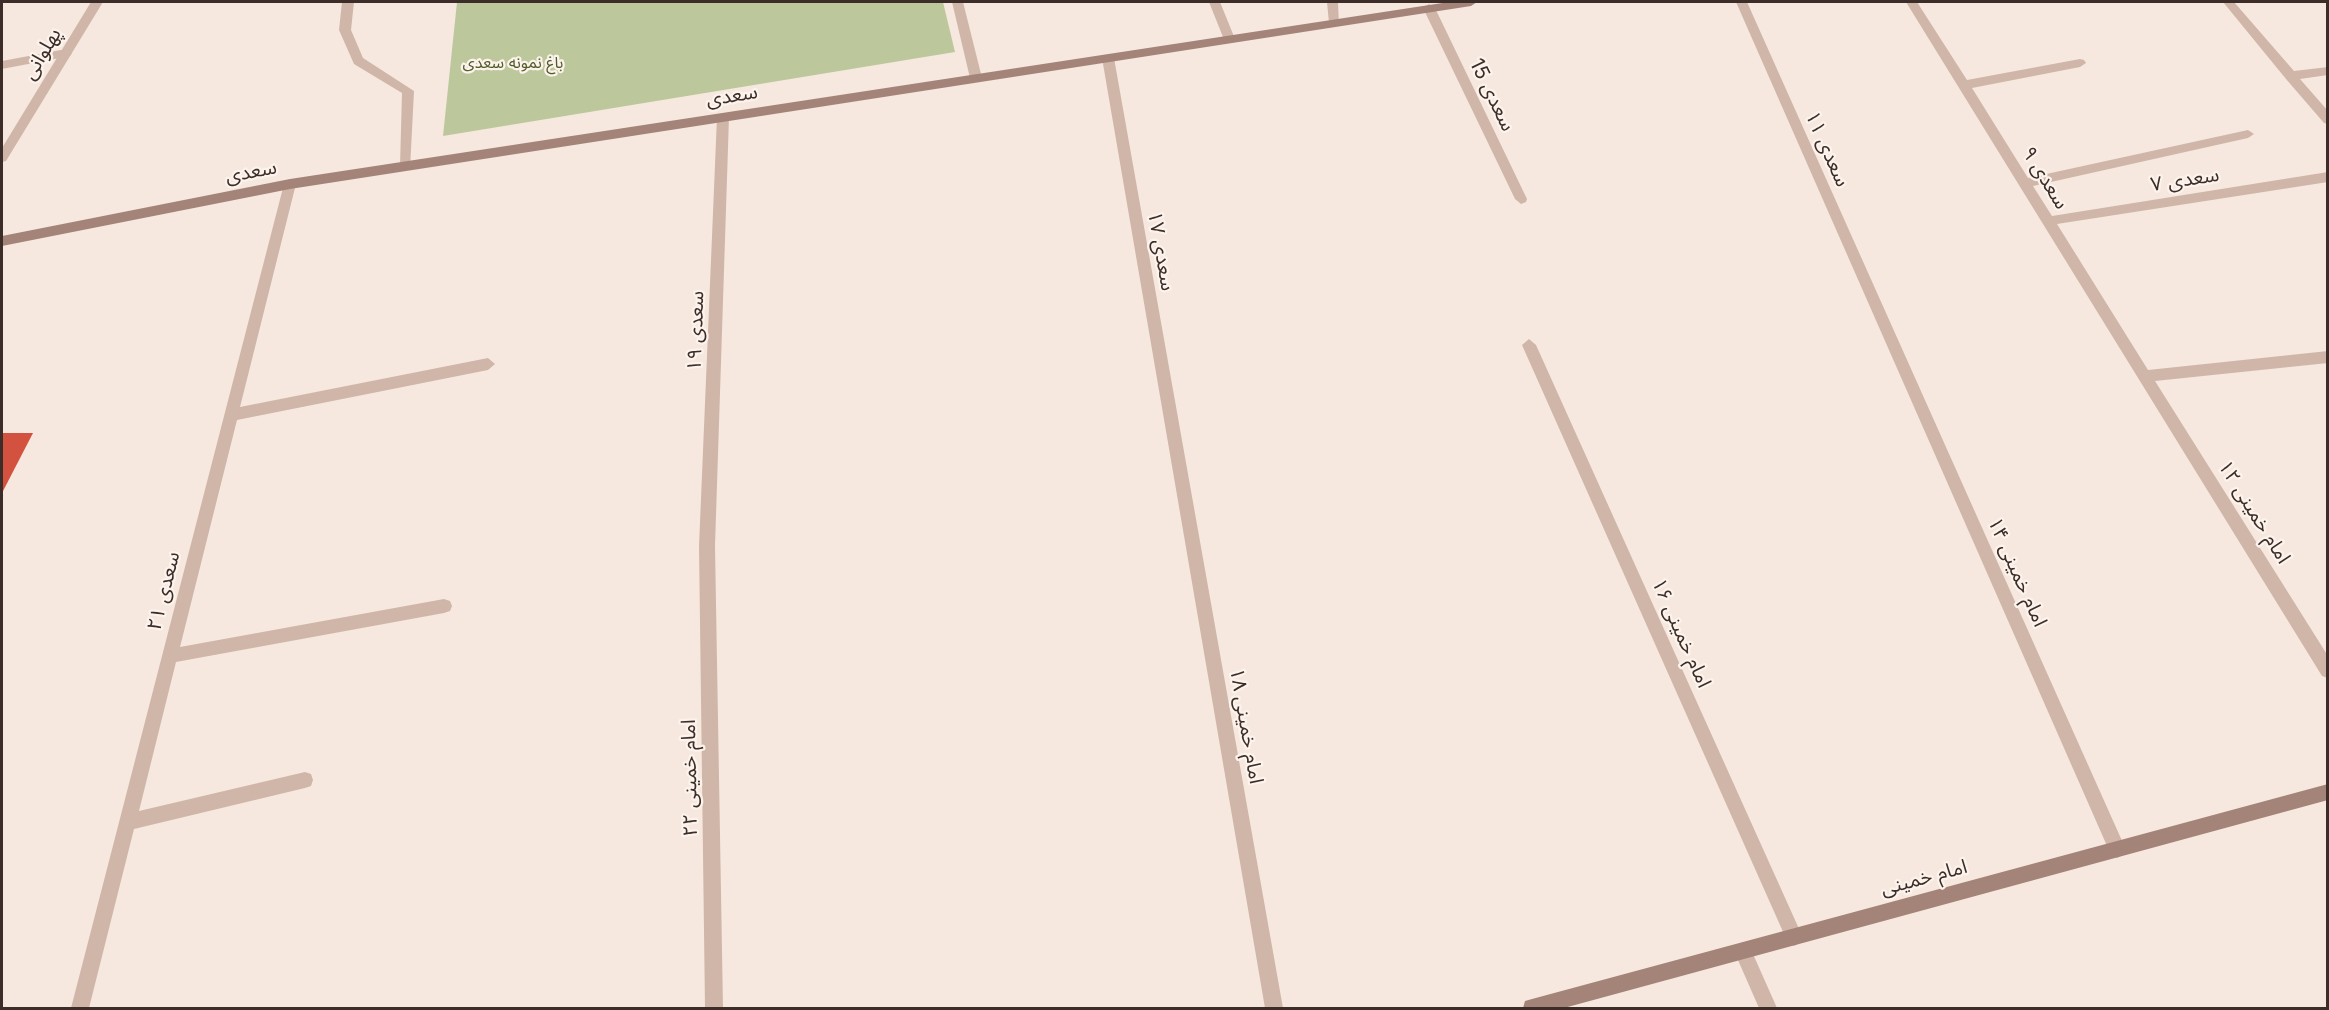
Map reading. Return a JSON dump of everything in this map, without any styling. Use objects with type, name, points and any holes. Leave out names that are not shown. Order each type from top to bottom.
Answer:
[{"type":"main road","name":"سعدی","points":[[2,241],[290,184],[1471,2]]},
{"type":"main road","name":"امام خمینی","points":[[1532,1008],[1580,1002],[1743,951],[2328,792]]},
{"type":"street","name":"پهلوانی","points":[[2,159],[98,2]]},
{"type":"street","points":[[348,2],[345,30],[358,61],[408,92],[406,166]]},
{"type":"street","points":[[957,2],[976,78]]},
{"type":"street","points":[[1214,2],[1229,39]]},
{"type":"street","points":[[1332,2],[1335,23]]},
{"type":"street","name":"سعدی ۱۱","points":[[1741,2],[1879,312]]},
{"type":"street","name":"سعدی ۹","points":[[1912,2],[2144,376]]},
{"type":"street","points":[[2228,2],[2328,120]]},
{"type":"street","name":"سعدی 15","points":[[1429,8],[1521,199]]},
{"type":"street","points":[[2,65],[66,53]]},
{"type":"street","name":"سعدی ۱۷","points":[[1108,58],[1177,452]]},
{"type":"street","points":[[1964,85],[2080,63]]},
{"type":"street","points":[[2290,76],[2328,71]]},
{"type":"street","name":"سعدی ۱۹","points":[[707,546],[723,117]]},
{"type":"street","points":[[2025,183],[2248,134]]},
{"type":"street","name":"سعدی ۷","points":[[2048,221],[2328,177]]},
{"type":"street","name":"سعدی ۲۱","points":[[80,1008],[290,184]]},
{"type":"street","name":"امام خمینی ۱۴","points":[[1879,312],[2117,849]]},
{"type":"street","name":"امام خمینی ۱۶","points":[[1529,345],[1794,937]]},
{"type":"street","points":[[2144,376],[2328,357]]},
{"type":"street","points":[[231,415],[488,364]]},
{"type":"street","name":"امام خمینی ۱۲","points":[[2144,376],[2328,671]]},
{"type":"street","name":"امام خمینی ۱۸","points":[[1177,452],[1274,1008]]},
{"type":"street","name":"امام خمینی ۲۲","points":[[707,546],[714,1008]]},
{"type":"street","points":[[170,656],[444,606]]},
{"type":"street","points":[[127,822],[305,780]]},
{"type":"street","points":[[1743,951],[1768,1008]]},
{"type":"green space","name":"باغ نمونه سعدی","points":[[457,2],[943,2],[955,52],[443,136]]},
{"type":"building","points":[[2,433],[33,433],[2,493]]}]
